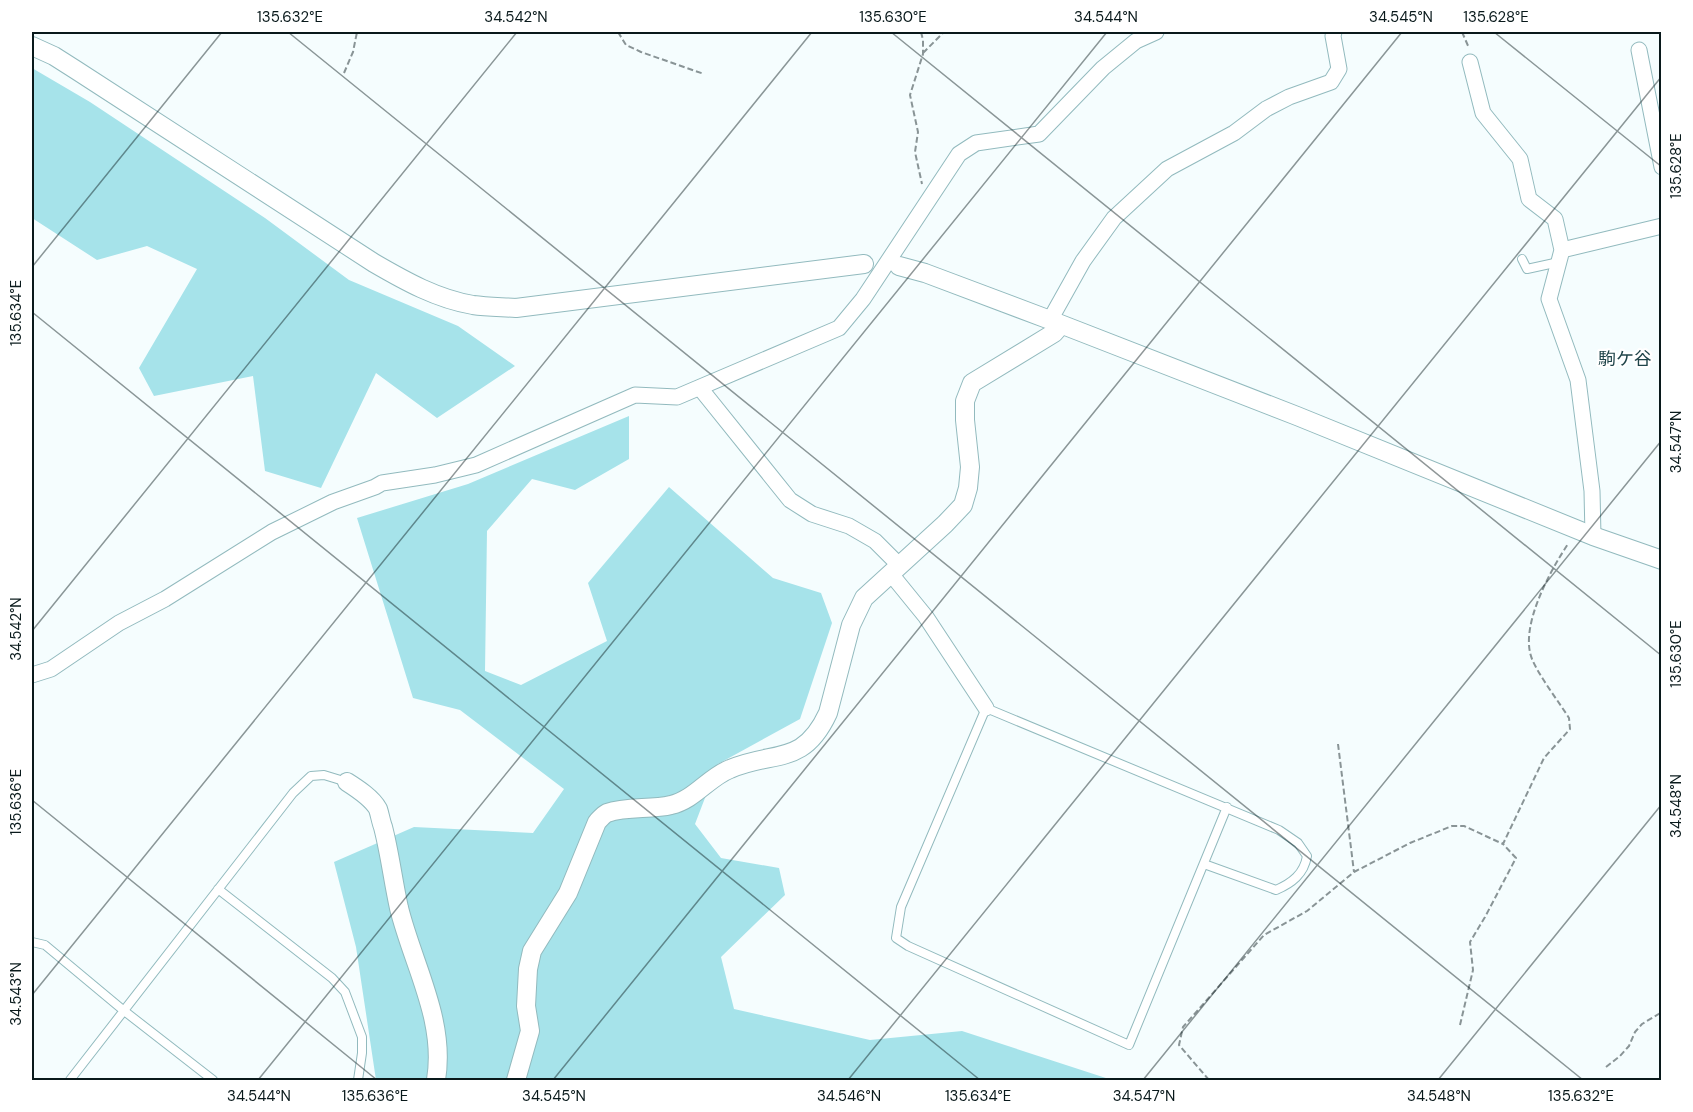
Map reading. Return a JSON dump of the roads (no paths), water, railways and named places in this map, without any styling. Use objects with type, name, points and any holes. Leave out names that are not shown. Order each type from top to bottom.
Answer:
[{"type":"street","points":[[32,675],[51,669],[119,622],[165,598],[272,532],[333,502],[382,483],[435,475],[476,465],[635,395],[677,397],[839,328],[863,299],[959,154],[976,143],[1039,134],[1103,68],[1136,40],[1156,32]]},
{"type":"street","points":[[516,1080],[530,1031],[526,1006],[528,969],[532,951],[568,893],[597,822],[606,813],[673,805],[730,768],[791,754],[809,742],[823,724],[828,712],[851,625],[864,598],[963,505],[968,488],[970,467],[965,401],[972,383],[1054,333],[1056,323],[1083,261],[1114,219],[1167,169],[1234,133],[1266,109],[1289,97],[1331,82],[1340,69],[1334,32]]},
{"type":"street","points":[[32,46],[54,56],[374,263],[439,297],[474,305],[516,308],[864,264]]},
{"type":"street","points":[[1639,50],[1662,167]]},
{"type":"street","points":[[1470,62],[1483,113],[1520,159],[1529,199],[1556,219],[1561,256],[1549,299],[1578,380],[1592,491],[1585,532]]},
{"type":"street","points":[[1561,256],[1662,226]]},
{"type":"street","points":[[899,266],[925,273],[1056,323],[1585,532],[1662,560]]},
{"type":"street","points":[[700,388],[790,500],[812,514],[849,526],[875,541],[986,708]]},
{"type":"street","points":[[347,782],[360,790],[377,809],[385,836],[400,910],[423,976],[438,1039],[439,1063],[436,1080]]},
{"type":"lane","points":[[1522,260],[1527,269],[1561,256]]},
{"type":"lane","points":[[1204,864],[1276,890],[1292,883],[1305,867],[1307,856],[1298,843],[1279,830],[1227,807],[986,708],[902,907],[896,938],[908,946],[1129,1045],[1227,807]]},
{"type":"lane","points":[[70,1080],[293,794],[311,776],[324,775],[347,782]]},
{"type":"lane","points":[[218,889],[332,978],[345,992],[362,1036],[358,1080]]},
{"type":"lane","points":[[32,942],[45,945],[123,1010],[213,1080]]},
{"type":"district","name":"駒ケ谷","points":[[1625,359]]}]
